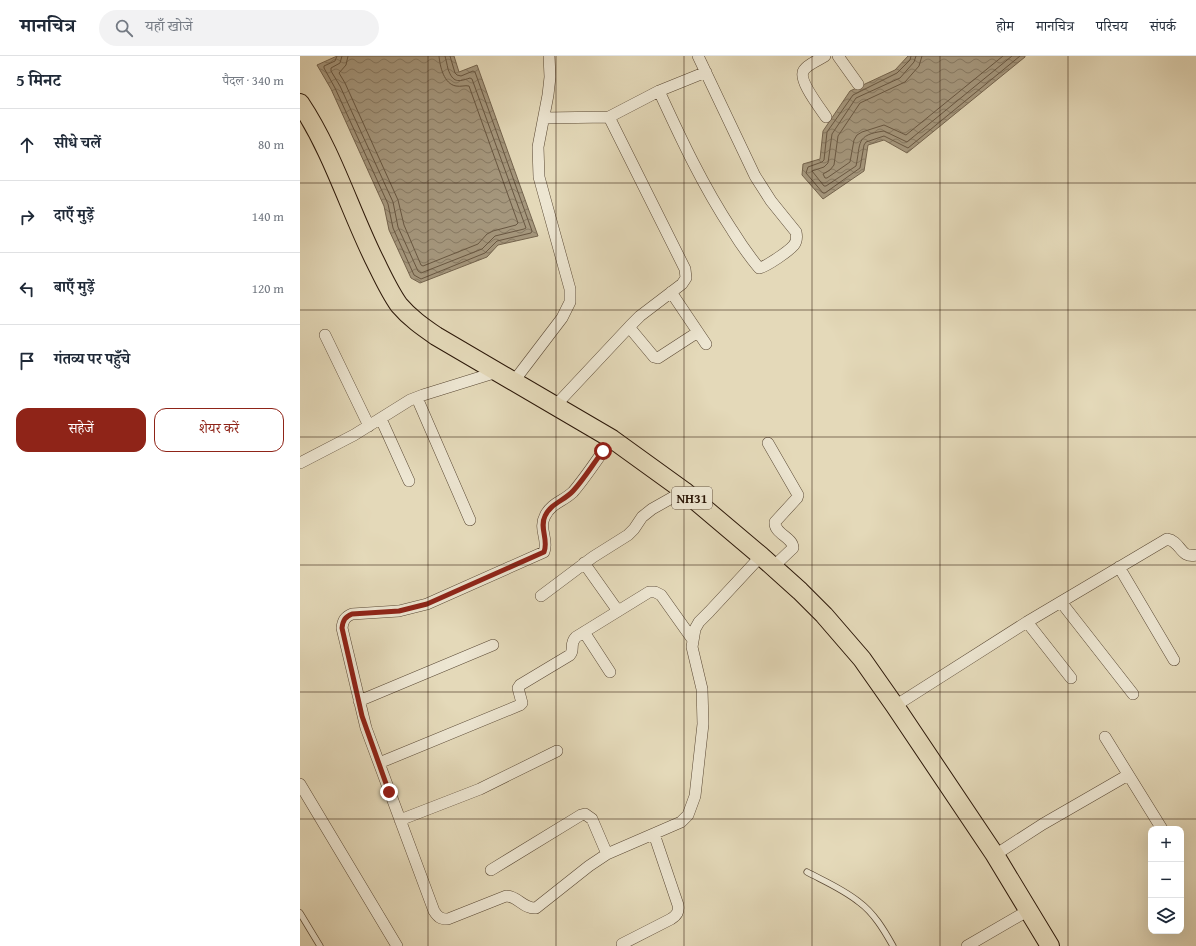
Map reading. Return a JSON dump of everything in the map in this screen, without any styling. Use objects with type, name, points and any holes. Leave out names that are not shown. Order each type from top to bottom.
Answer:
[{"type":"highway","name":"NH31","points":[[300,103],[310,117],[327,152],[364,238],[386,283],[399,304],[419,324],[436,336],[612,438],[684,491],[767,561],[824,615],[862,659],[895,706],[995,855],[1050,946]]},
{"type":"street","points":[[514,381],[562,318],[570,302],[570,289],[539,177],[538,147],[550,77],[549,56]]},
{"type":"street","points":[[659,91],[686,150],[723,217],[755,264],[759,268],[763,268],[795,244],[797,238],[796,232],[771,201],[755,176],[698,56]]},
{"type":"street","points":[[825,56],[804,70],[802,74],[807,87],[826,117]]},
{"type":"street","points":[[838,56],[858,84]]},
{"type":"street","points":[[544,118],[609,117],[659,91],[706,72]]},
{"type":"street","points":[[556,405],[640,316],[682,284],[686,278],[685,269],[609,117]]},
{"type":"street","points":[[672,292],[706,344]]},
{"type":"street","points":[[629,327],[654,357],[658,358],[698,332]]},
{"type":"street","points":[[325,335],[369,426]]},
{"type":"street","points":[[300,463],[349,438],[417,398],[497,372]]},
{"type":"street","points":[[417,398],[470,520]]},
{"type":"street","points":[[381,419],[409,481]]},
{"type":"street","points":[[612,438],[572,492],[554,505],[545,515],[542,522],[542,530],[546,548],[544,552],[427,604],[399,611],[352,614],[343,620],[342,628],[366,728],[434,911],[442,919],[448,919],[506,896],[515,898],[524,906],[536,908],[577,875],[607,854],[681,822],[688,815],[695,796],[703,724],[702,689],[692,647],[695,629],[700,622],[767,561],[793,548],[792,542],[777,529],[775,522],[798,495],[768,443]]},
{"type":"street","points":[[541,596],[584,563],[628,535],[642,517],[652,509],[684,491]]},
{"type":"street","points":[[895,706],[1027,622],[1167,539],[1172,540],[1186,555],[1196,555]]},
{"type":"street","points":[[584,563],[618,611]]},
{"type":"street","points":[[1119,567],[1174,660]]},
{"type":"street","points":[[379,763],[520,705],[522,703],[518,688],[520,685],[570,655],[572,653],[573,640],[584,632],[646,594],[655,592],[661,595],[693,640]]},
{"type":"street","points":[[1061,602],[1133,694]]},
{"type":"street","points":[[1027,622],[1071,678]]},
{"type":"street","points":[[584,632],[610,672]]},
{"type":"street","points":[[359,701],[493,645]]},
{"type":"street","points":[[1105,737],[1160,826]]},
{"type":"street","points":[[400,820],[480,789],[557,751]]},
{"type":"street","points":[[995,855],[1043,824],[1128,775]]},
{"type":"street","points":[[300,784],[397,946]]},
{"type":"street","points":[[491,870],[585,814],[592,818],[607,854]]},
{"type":"street","points":[[622,944],[671,919],[676,916],[678,911],[678,905],[654,834]]},
{"type":"street","points":[[967,946],[1029,910]]},
{"type":"lane","points":[[807,872],[847,893],[860,902],[877,921],[894,946]]},
{"type":"lane","points":[[300,913],[320,946]]},
{"type":"water","points":[[337,56],[454,56],[459,72],[477,65],[538,236],[498,245],[487,257],[420,283],[411,278],[389,230],[384,206],[331,89],[317,65]]},
{"type":"water","points":[[908,56],[1025,57],[907,153],[884,140],[868,145],[864,171],[823,199],[802,175],[803,164],[820,159],[823,131],[850,91],[895,70]]},
{"type":"route","points":[[389,792],[362,716],[342,628],[343,620],[352,614],[399,611],[427,604],[544,552],[546,543],[542,530],[542,522],[545,515],[554,505],[572,492],[603,451]]}]
